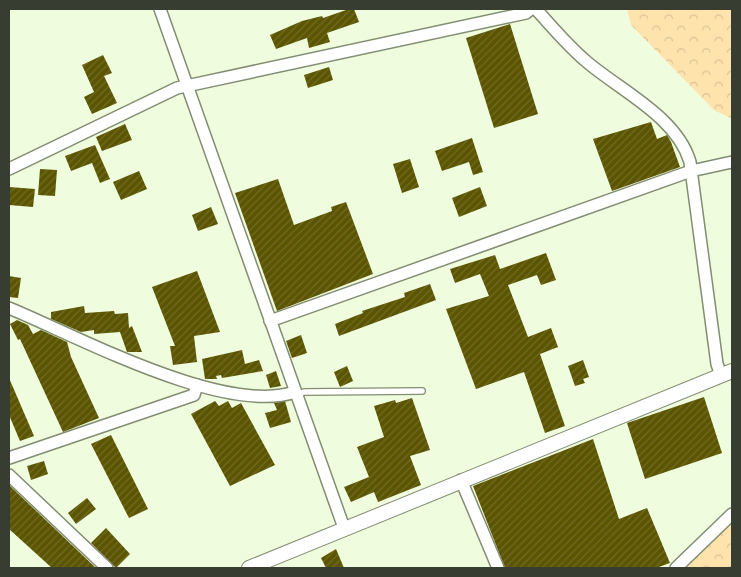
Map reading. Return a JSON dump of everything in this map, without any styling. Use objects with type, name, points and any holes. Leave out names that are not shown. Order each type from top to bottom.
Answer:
[{"type":"street","points":[[9,169],[126,111],[187,85],[526,13],[531,9]]},
{"type":"street","points":[[248,568],[727,373],[717,364],[691,171],[686,150],[674,129],[586,60],[536,9]]},
{"type":"street","points":[[163,10],[187,85],[344,528]]},
{"type":"street","points":[[270,321],[691,171],[732,162]]},
{"type":"street","points":[[9,308],[73,337],[197,386],[263,396],[296,393]]},
{"type":"street","points":[[9,458],[194,395],[197,386]]},
{"type":"street","points":[[9,475],[107,568]]},
{"type":"street","points":[[461,480],[498,568]]},
{"type":"street","points":[[676,568],[732,514]]},
{"type":"lane","points":[[296,393],[422,391]]},
{"type":"green space","points":[[627,9],[732,9],[732,119],[714,110],[631,25]]},
{"type":"green space","points":[[732,521],[732,568],[688,568],[690,562]]},
{"type":"building","points":[[354,9],[359,22],[327,33],[330,42],[309,48],[307,38],[276,49],[270,35],[302,21],[322,16],[323,18]]},
{"type":"building","points":[[510,24],[538,114],[494,128],[466,38]]},
{"type":"building","points":[[103,55],[112,73],[104,76],[117,103],[92,114],[84,97],[94,92],[82,65]]},
{"type":"building","points":[[329,67],[333,80],[308,88],[304,75]]},
{"type":"building","points":[[651,122],[657,139],[667,135],[680,167],[612,191],[593,139]]},
{"type":"building","points":[[125,124],[132,140],[102,151],[96,137]]},
{"type":"building","points":[[472,138],[483,172],[473,175],[469,162],[442,171],[435,151]]},
{"type":"building","points":[[95,145],[110,179],[100,183],[92,163],[71,171],[65,156]]},
{"type":"building","points":[[410,159],[419,187],[402,193],[393,164]]},
{"type":"building","points":[[40,169],[57,170],[55,196],[38,195]]},
{"type":"building","points":[[139,171],[147,189],[121,200],[113,182]]},
{"type":"building","points":[[278,179],[294,225],[332,211],[331,207],[346,202],[373,274],[277,311],[235,193]]},
{"type":"building","points":[[9,187],[35,189],[33,207],[9,205]]},
{"type":"building","points":[[480,187],[487,206],[459,217],[452,198]]},
{"type":"building","points":[[211,207],[218,224],[198,231],[192,215]]},
{"type":"building","points":[[546,253],[556,280],[541,285],[537,275],[508,285],[528,337],[551,328],[558,347],[540,354],[565,426],[545,433],[524,372],[476,389],[446,309],[489,296],[480,274],[455,283],[450,269],[495,255],[500,269]]},
{"type":"building","points":[[197,271],[220,332],[194,336],[197,362],[173,365],[170,346],[175,346],[152,287]]},
{"type":"building","points":[[9,276],[21,278],[18,298],[9,297]]},
{"type":"building","points":[[430,284],[436,300],[339,336],[335,324],[363,313],[362,311],[405,297],[404,293]]},
{"type":"building","points":[[84,306],[85,313],[114,311],[115,314],[128,313],[129,328],[132,326],[142,352],[127,352],[120,332],[94,334],[94,330],[81,332],[51,319],[51,312]]},
{"type":"building","points":[[17,320],[28,325],[33,334],[41,330],[67,342],[71,357],[99,418],[63,432],[20,339],[18,340],[10,324]]},
{"type":"building","points":[[301,335],[307,353],[292,358],[286,341]]},
{"type":"building","points":[[242,350],[245,364],[259,360],[263,371],[222,378],[221,375],[216,376],[217,379],[205,379],[202,359]]},
{"type":"building","points":[[583,360],[589,377],[583,379],[585,383],[575,386],[568,366]]},
{"type":"building","points":[[347,366],[353,381],[340,387],[334,372]]},
{"type":"building","points":[[276,371],[281,386],[270,388],[266,375]]},
{"type":"building","points":[[9,378],[34,436],[20,441],[9,415]]},
{"type":"building","points":[[704,397],[722,453],[645,479],[627,423]]},
{"type":"building","points":[[412,398],[430,450],[410,456],[421,485],[378,502],[374,492],[351,502],[344,487],[369,477],[357,447],[384,437],[374,406],[395,400],[396,403]]},
{"type":"building","points":[[215,401],[219,406],[228,401],[232,408],[241,403],[275,465],[230,486],[191,414]]},
{"type":"building","points":[[285,401],[291,422],[270,428],[265,413],[277,410],[274,403]]},
{"type":"building","points":[[111,435],[148,509],[129,518],[91,444]]},
{"type":"building","points":[[593,439],[619,519],[647,508],[670,563],[656,568],[505,568],[473,486]]},
{"type":"building","points":[[44,461],[48,474],[31,480],[27,466]]},
{"type":"building","points":[[9,485],[96,568],[52,568],[9,529]]},
{"type":"building","points":[[87,498],[96,509],[76,524],[68,513]]},
{"type":"building","points":[[106,528],[130,554],[116,568],[91,543]]},
{"type":"building","points":[[336,549],[344,568],[326,568],[321,558]]}]
